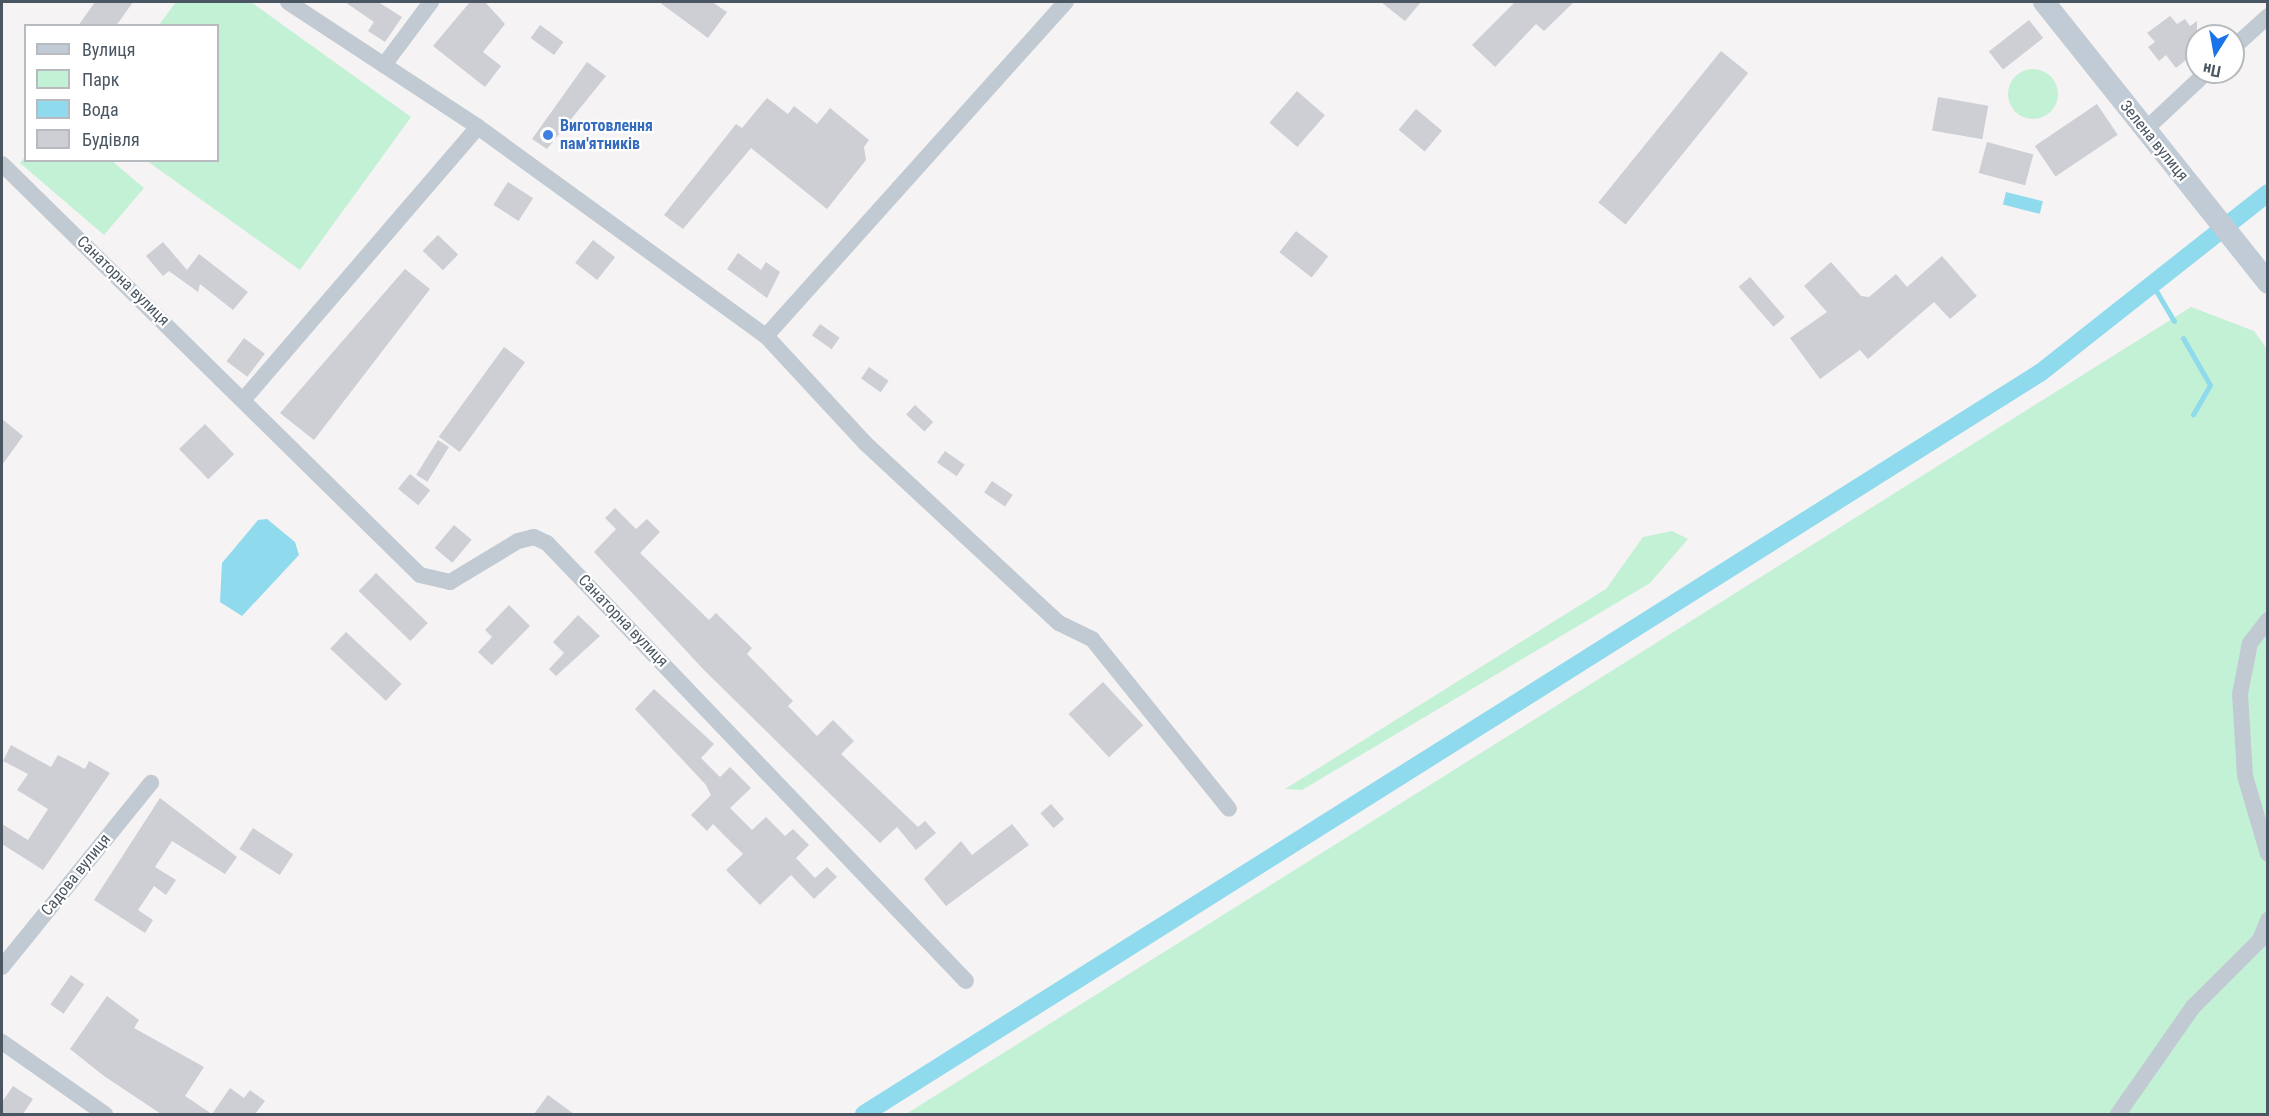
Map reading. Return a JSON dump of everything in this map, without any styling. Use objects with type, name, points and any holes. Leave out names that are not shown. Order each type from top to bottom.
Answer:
[{"type":"street","points":[[288,2],[478,127],[766,336],[873,452],[1059,622],[1092,639],[1229,809]]},
{"type":"street","points":[[384,65],[431,2]]},
{"type":"street","points":[[766,336],[1066,2]]},
{"type":"street","name":"Зелена вулиця","points":[[2044,2],[2267,280]]},
{"type":"street","points":[[2245,37],[2268,16]]},
{"type":"street","points":[[2145,130],[2194,84]]},
{"type":"street","points":[[244,399],[478,127]]},
{"type":"street","name":"Санаторна вулиця","points":[[2,164],[244,399],[420,575],[450,582],[518,541],[534,537],[547,543],[966,981]]},
{"type":"street","points":[[2268,620],[2250,643],[2240,694],[2245,776],[2268,854]]},
{"type":"street","name":"Садова вулиця","points":[[2,967],[151,783]]},
{"type":"street","points":[[2118,1114],[2193,1007],[2260,940],[2268,920]]},
{"type":"street","points":[[2,1042],[105,1114]]},
{"type":"green space","points":[[176,2],[251,2],[411,117],[300,270],[148,162],[219,162],[219,24],[160,24]]},
{"type":"green space","points":[[2033,69],[2051,76],[2058,94],[2051,112],[2033,119],[2015,112],[2008,94],[2015,76]]},
{"type":"green space","points":[[24,158],[24,162],[113,162],[144,188],[104,235],[20,163]]},
{"type":"green space","points":[[2191,307],[2254,331],[2267,349],[2267,1114],[906,1114]]},
{"type":"green space","points":[[1672,531],[1688,539],[1650,583],[1302,790],[1285,789],[1606,589],[1643,537]]},
{"type":"water","points":[[2006,192],[2043,201],[2040,214],[2003,205]]},
{"type":"water","points":[[267,519],[295,542],[299,555],[242,616],[220,602],[222,563],[258,520]]},
{"type":"building","points":[[95,2],[133,2],[117,24],[79,24]]},
{"type":"building","points":[[345,2],[378,2],[402,17],[385,42],[368,31],[374,22]]},
{"type":"building","points":[[470,2],[485,2],[505,24],[483,52],[501,66],[485,87],[433,46]]},
{"type":"building","points":[[659,2],[712,2],[727,12],[708,38]]},
{"type":"building","points":[[1381,2],[1421,2],[1405,21]]},
{"type":"building","points":[[1515,2],[1574,2],[1544,31],[1536,24],[1495,67],[1472,45]]},
{"type":"building","points":[[2170,16],[2177,24],[2185,19],[2189,24],[2185,24],[2185,61],[2176,68],[2166,55],[2159,61],[2148,47],[2155,42],[2147,33]]},
{"type":"building","points":[[2029,20],[2043,38],[2003,70],[1989,51]]},
{"type":"building","points":[[540,25],[563,42],[554,55],[531,38]]},
{"type":"building","points":[[1721,51],[1748,73],[1625,225],[1598,203]]},
{"type":"building","points":[[587,62],[606,76],[547,149],[532,139]]},
{"type":"building","points":[[1297,91],[1325,115],[1297,147],[1269,123]]},
{"type":"building","points":[[1938,97],[1988,106],[1982,139],[1932,130]]},
{"type":"building","points":[[767,98],[788,114],[794,106],[817,124],[830,108],[869,140],[864,147],[866,160],[827,209],[751,148],[683,229],[664,215],[736,124],[742,128]]},
{"type":"building","points":[[2097,104],[2118,135],[2056,177],[2035,146]]},
{"type":"building","points":[[1416,109],[1442,131],[1425,152],[1399,130]]},
{"type":"building","points":[[1987,142],[2033,154],[2025,185],[1979,173]]},
{"type":"building","points":[[508,182],[533,198],[518,221],[493,205]]},
{"type":"building","points":[[1296,231],[1328,256],[1312,278],[1279,252]]},
{"type":"building","points":[[438,235],[458,254],[443,270],[423,251]]},
{"type":"building","points":[[593,240],[615,257],[597,280],[575,263]]},
{"type":"building","points":[[163,242],[187,270],[199,254],[248,292],[233,310],[200,284],[198,292],[169,271],[163,276],[146,256]]},
{"type":"building","points":[[738,253],[761,270],[766,262],[780,272],[767,298],[727,269]]},
{"type":"building","points":[[1942,256],[1977,296],[1950,319],[1934,302],[1868,359],[1860,350],[1820,379],[1790,338],[1827,312],[1804,286],[1831,262],[1861,296],[1869,297],[1896,274],[1907,287]]},
{"type":"building","points":[[405,269],[430,289],[314,440],[280,413]]},
{"type":"building","points":[[1750,277],[1785,317],[1773,327],[1739,287]]},
{"type":"building","points":[[820,324],[840,338],[832,349],[812,335]]},
{"type":"building","points":[[244,338],[265,354],[247,377],[227,361]]},
{"type":"building","points":[[504,347],[525,362],[460,452],[439,437]]},
{"type":"building","points":[[869,367],[889,381],[881,392],[861,378]]},
{"type":"building","points":[[915,405],[933,422],[924,432],[906,415]]},
{"type":"building","points":[[2,419],[23,436],[2,465]]},
{"type":"building","points":[[205,424],[234,454],[208,479],[179,449]]},
{"type":"building","points":[[438,440],[449,447],[427,482],[416,475]]},
{"type":"building","points":[[945,451],[965,465],[957,476],[937,462]]},
{"type":"building","points":[[410,474],[430,490],[418,505],[398,489]]},
{"type":"building","points":[[992,481],[1013,495],[1005,507],[984,493]]},
{"type":"building","points":[[615,508],[636,529],[647,519],[660,532],[640,553],[709,620],[716,613],[752,648],[747,654],[793,701],[788,706],[817,736],[833,720],[854,741],[841,754],[918,827],[925,821],[936,833],[916,850],[897,827],[880,843],[704,670],[594,552],[616,529],[605,518]]},
{"type":"building","points":[[454,525],[472,540],[452,563],[435,548]]},
{"type":"building","points":[[376,573],[428,623],[410,641],[359,591]]},
{"type":"building","points":[[509,605],[530,626],[492,665],[478,652],[492,637],[485,630]]},
{"type":"building","points":[[578,615],[600,636],[556,676],[549,669],[564,653],[553,642]]},
{"type":"building","points":[[346,632],[402,684],[386,701],[330,649]]},
{"type":"building","points":[[1103,682],[1143,725],[1109,757],[1069,714]]},
{"type":"building","points":[[654,689],[714,744],[701,758],[720,777],[730,767],[751,788],[730,808],[752,830],[766,817],[785,836],[793,829],[809,845],[796,858],[815,878],[827,867],[837,877],[814,899],[791,875],[760,905],[726,870],[743,854],[713,824],[707,831],[691,815],[711,795],[706,785],[635,709]]},
{"type":"building","points":[[11,745],[51,767],[58,755],[85,769],[89,761],[110,773],[43,870],[2,844],[2,824],[28,840],[48,809],[17,790],[28,774],[3,761]]},
{"type":"building","points":[[160,798],[237,857],[225,874],[172,841],[155,867],[176,880],[166,895],[154,886],[138,910],[153,920],[145,933],[94,900]]},
{"type":"building","points":[[1051,804],[1064,819],[1054,828],[1040,813]]},
{"type":"building","points":[[1012,824],[1029,845],[946,906],[924,879],[961,841],[972,855]]},
{"type":"building","points":[[253,828],[293,854],[280,875],[239,849]]},
{"type":"building","points":[[71,975],[84,984],[63,1014],[50,1004]]},
{"type":"building","points":[[107,996],[139,1020],[134,1028],[204,1067],[185,1096],[212,1114],[161,1114],[104,1076],[70,1049]]},
{"type":"building","points":[[13,1086],[33,1099],[23,1114],[2,1114],[2,1102]]},
{"type":"building","points":[[230,1088],[244,1098],[250,1090],[265,1101],[255,1114],[212,1114]]},
{"type":"building","points":[[548,1095],[574,1114],[534,1114]]},
{"type":"waterway","points":[[864,1114],[2040,373],[2268,193]]},
{"type":"waterway","points":[[2152,284],[2174,321]]},
{"type":"waterway","points":[[2183,338],[2210,385],[2193,414]]},
{"type":"place","name":"Виготовлення пам'ятників","points":[[548,135]]}]
